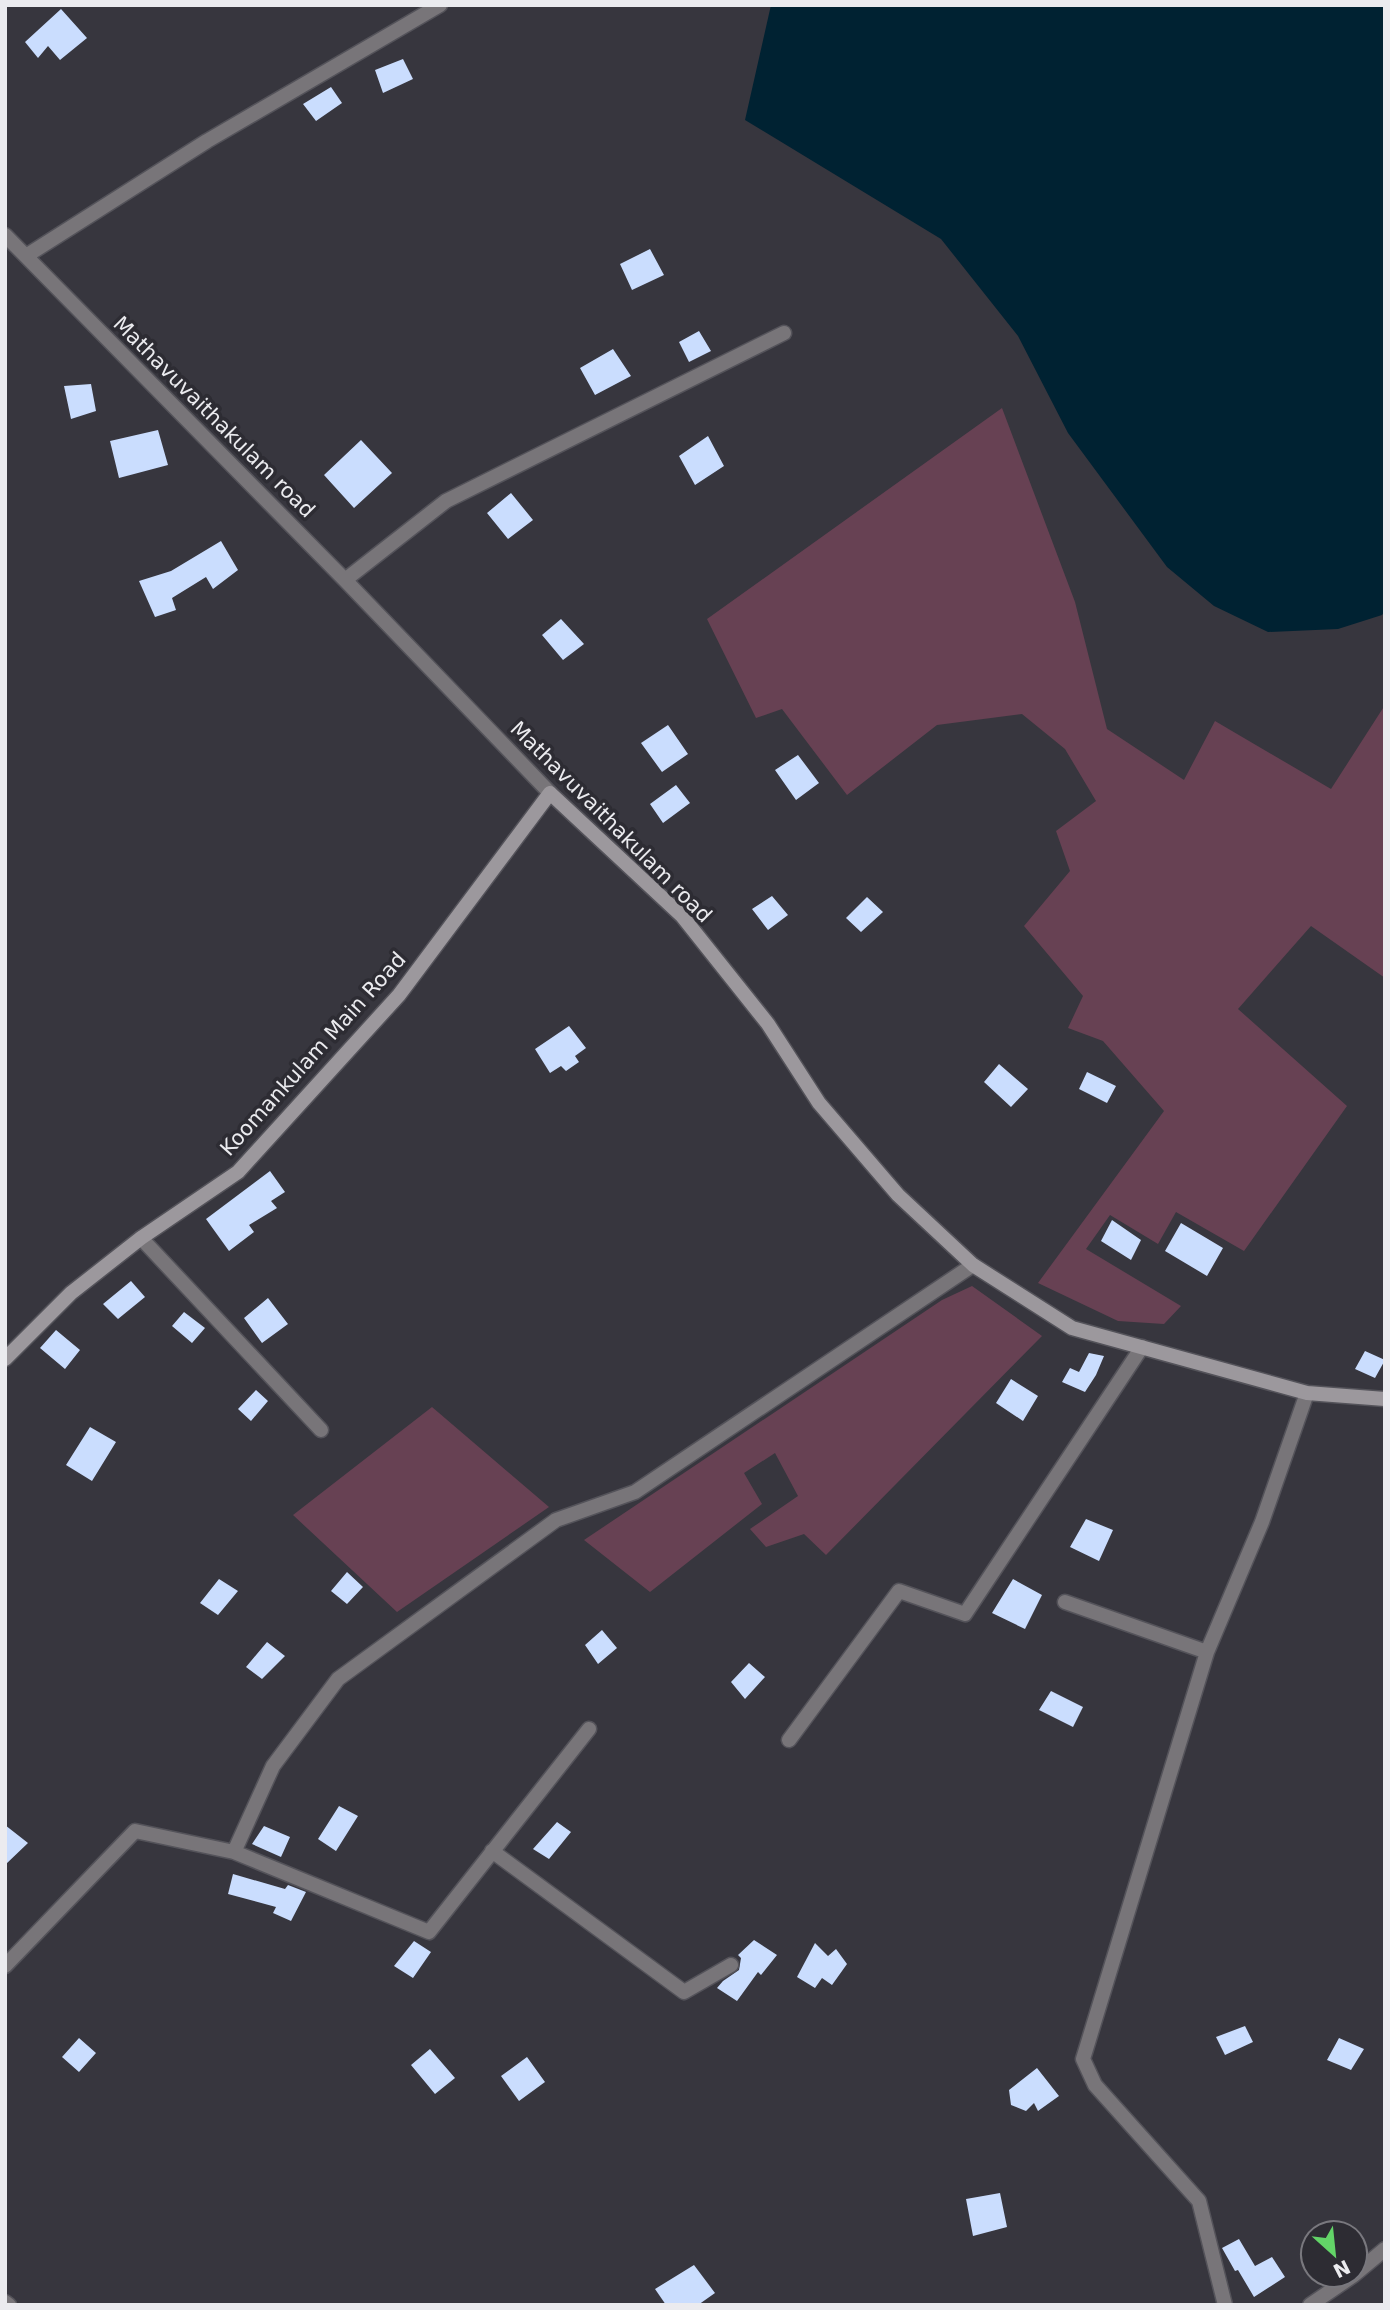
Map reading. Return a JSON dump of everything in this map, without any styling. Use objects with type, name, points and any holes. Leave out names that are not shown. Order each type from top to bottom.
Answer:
[{"type":"street","points":[[26,256],[207,141],[440,5]]},
{"type":"street","name":"Mathavuvaithakulam road","points":[[5,235],[345,580],[550,793],[682,916],[768,1024],[819,1103],[898,1195],[973,1265],[1072,1328],[1307,1393],[1385,1399]]},
{"type":"street","points":[[345,580],[446,501],[784,334]]},
{"type":"street","name":"Koomankulam Main Road","points":[[5,1359],[71,1293],[141,1238],[238,1172],[398,995],[550,793]]},
{"type":"street","points":[[141,1238],[321,1430]]},
{"type":"street","points":[[234,1852],[273,1766],[338,1679],[556,1520],[635,1492],[973,1265]]},
{"type":"street","points":[[789,1740],[900,1591],[965,1614],[1142,1347]]},
{"type":"street","points":[[1225,2305],[1199,2201],[1095,2085],[1083,2059],[1207,1653],[1262,1522],[1307,1393]]},
{"type":"street","points":[[1065,1602],[1207,1653]]},
{"type":"street","points":[[5,1966],[135,1831],[234,1852],[429,1932],[589,1730]]},
{"type":"street","points":[[492,1851],[684,1992],[731,1965]]},
{"type":"street","points":[[1369,2262],[1385,2249]]},
{"type":"street","points":[[1310,2305],[1333,2289]]},
{"type":"shaded area","points":[[1002,408],[1075,602],[1107,729],[1184,780],[1215,721],[1331,789],[1385,705],[1385,978],[1311,926],[1238,1009],[1347,1106],[1244,1251],[1176,1212],[1158,1244],[1110,1215],[1086,1249],[1181,1306],[1164,1324],[1118,1321],[1038,1283],[1164,1111],[1103,1041],[1068,1028],[1083,996],[1024,926],[1070,871],[1056,831],[1096,801],[1065,749],[1022,714],[937,725],[847,795],[782,709],[756,718],[707,619]]},
{"type":"shaded area","points":[[972,1286],[1042,1336],[826,1555],[804,1534],[766,1547],[750,1529],[798,1496],[775,1453],[744,1473],[762,1504],[650,1592],[584,1540],[942,1300]]},
{"type":"shaded area","points":[[432,1407],[549,1507],[397,1612],[293,1515]]},
{"type":"water","points":[[771,5],[1385,5],[1385,611],[1382,615],[1338,629],[1268,632],[1214,606],[1167,567],[1068,433],[1018,336],[941,239],[745,120]]},
{"type":"building","points":[[61,9],[87,38],[60,60],[48,46],[38,58],[25,42]]},
{"type":"building","points":[[403,59],[413,79],[383,93],[375,70]]},
{"type":"building","points":[[331,87],[342,103],[316,121],[303,104]]},
{"type":"building","points":[[650,249],[664,275],[632,290],[620,264]]},
{"type":"building","points":[[699,331],[711,351],[689,362],[679,342]]},
{"type":"building","points":[[613,349],[631,376],[595,395],[580,368]]},
{"type":"building","points":[[91,384],[96,411],[71,419],[64,386]]},
{"type":"building","points":[[158,430],[168,465],[119,478],[110,441]]},
{"type":"building","points":[[708,436],[724,466],[695,485],[679,456]]},
{"type":"building","points":[[361,440],[392,473],[354,508],[324,475]]},
{"type":"building","points":[[511,493],[533,520],[508,539],[487,513]]},
{"type":"building","points":[[221,541],[238,570],[213,589],[206,577],[172,598],[176,610],[155,617],[139,581],[171,571]]},
{"type":"building","points":[[561,619],[584,644],[563,660],[542,635]]},
{"type":"building","points":[[668,725],[688,754],[662,772],[641,743]]},
{"type":"building","points":[[798,755],[819,783],[796,800],[775,770]]},
{"type":"building","points":[[676,785],[690,803],[663,823],[650,804]]},
{"type":"building","points":[[772,896],[788,915],[768,930],[752,909]]},
{"type":"building","points":[[867,897],[883,912],[861,932],[846,918]]},
{"type":"building","points":[[569,1026],[586,1048],[575,1056],[579,1062],[566,1071],[561,1066],[550,1073],[535,1049]]},
{"type":"building","points":[[999,1064],[1028,1089],[1011,1107],[984,1082]]},
{"type":"building","points":[[1087,1072],[1116,1086],[1107,1103],[1079,1089]]},
{"type":"building","points":[[270,1171],[285,1192],[271,1201],[277,1208],[249,1225],[254,1232],[229,1251],[206,1219]]},
{"type":"building","points":[[1112,1220],[1141,1240],[1131,1260],[1101,1241]]},
{"type":"building","points":[[1181,1223],[1223,1248],[1207,1276],[1165,1251]]},
{"type":"building","points":[[131,1281],[145,1297],[118,1319],[103,1304]]},
{"type":"building","points":[[268,1298],[288,1324],[262,1343],[244,1318]]},
{"type":"building","points":[[184,1312],[205,1328],[192,1343],[172,1326]]},
{"type":"building","points":[[56,1330],[80,1350],[65,1369],[40,1348]]},
{"type":"building","points":[[1365,1351],[1385,1360],[1375,1378],[1355,1369]]},
{"type":"building","points":[[1089,1353],[1104,1356],[1085,1392],[1062,1382],[1070,1368],[1079,1372]]},
{"type":"building","points":[[1011,1379],[1038,1396],[1023,1421],[996,1403]]},
{"type":"building","points":[[256,1390],[268,1401],[251,1421],[238,1409]]},
{"type":"building","points":[[90,1427],[116,1442],[92,1481],[66,1465]]},
{"type":"building","points":[[1086,1519],[1113,1530],[1099,1561],[1070,1547]]},
{"type":"building","points":[[347,1572],[363,1587],[347,1604],[331,1591]]},
{"type":"building","points":[[219,1579],[238,1591],[218,1615],[200,1603]]},
{"type":"building","points":[[1013,1579],[1042,1595],[1025,1629],[992,1613]]},
{"type":"building","points":[[602,1630],[617,1648],[598,1664],[585,1645]]},
{"type":"building","points":[[267,1642],[285,1656],[262,1679],[246,1667]]},
{"type":"building","points":[[749,1663],[765,1677],[745,1699],[731,1682]]},
{"type":"building","points":[[1051,1691],[1083,1707],[1073,1727],[1039,1710]]},
{"type":"building","points":[[339,1806],[358,1816],[336,1851],[318,1839]]},
{"type":"building","points":[[557,1822],[571,1832],[549,1859],[533,1849]]},
{"type":"building","points":[[5,1825],[28,1843],[5,1865]]},
{"type":"building","points":[[264,1826],[290,1837],[281,1857],[252,1844]]},
{"type":"building","points":[[233,1874],[285,1889],[288,1885],[306,1892],[291,1921],[273,1913],[276,1907],[228,1894]]},
{"type":"building","points":[[754,1940],[777,1955],[761,1975],[758,1972],[737,2001],[717,1988],[739,1970],[741,1958],[738,1955]]},
{"type":"building","points":[[414,1941],[431,1952],[413,1978],[394,1966]]},
{"type":"building","points":[[815,1943],[828,1956],[836,1949],[847,1964],[832,1985],[822,1978],[815,1988],[797,1977]]},
{"type":"building","points":[[1245,2026],[1253,2042],[1225,2055],[1216,2037]]},
{"type":"building","points":[[79,2038],[96,2053],[79,2072],[62,2057]]},
{"type":"building","points":[[1339,2038],[1364,2049],[1351,2070],[1327,2060]]},
{"type":"building","points":[[430,2049],[455,2078],[435,2094],[411,2065]]},
{"type":"building","points":[[527,2057],[545,2082],[519,2101],[501,2076]]},
{"type":"building","points":[[1037,2068],[1059,2096],[1038,2111],[1034,2103],[1026,2111],[1011,2105],[1009,2090]]},
{"type":"building","points":[[1000,2193],[1007,2227],[973,2236],[966,2199]]},
{"type":"building","points":[[1239,2239],[1255,2266],[1272,2257],[1285,2277],[1254,2297],[1222,2248]]},
{"type":"building","points":[[694,2265],[715,2293],[698,2305],[666,2305],[655,2289]]}]
